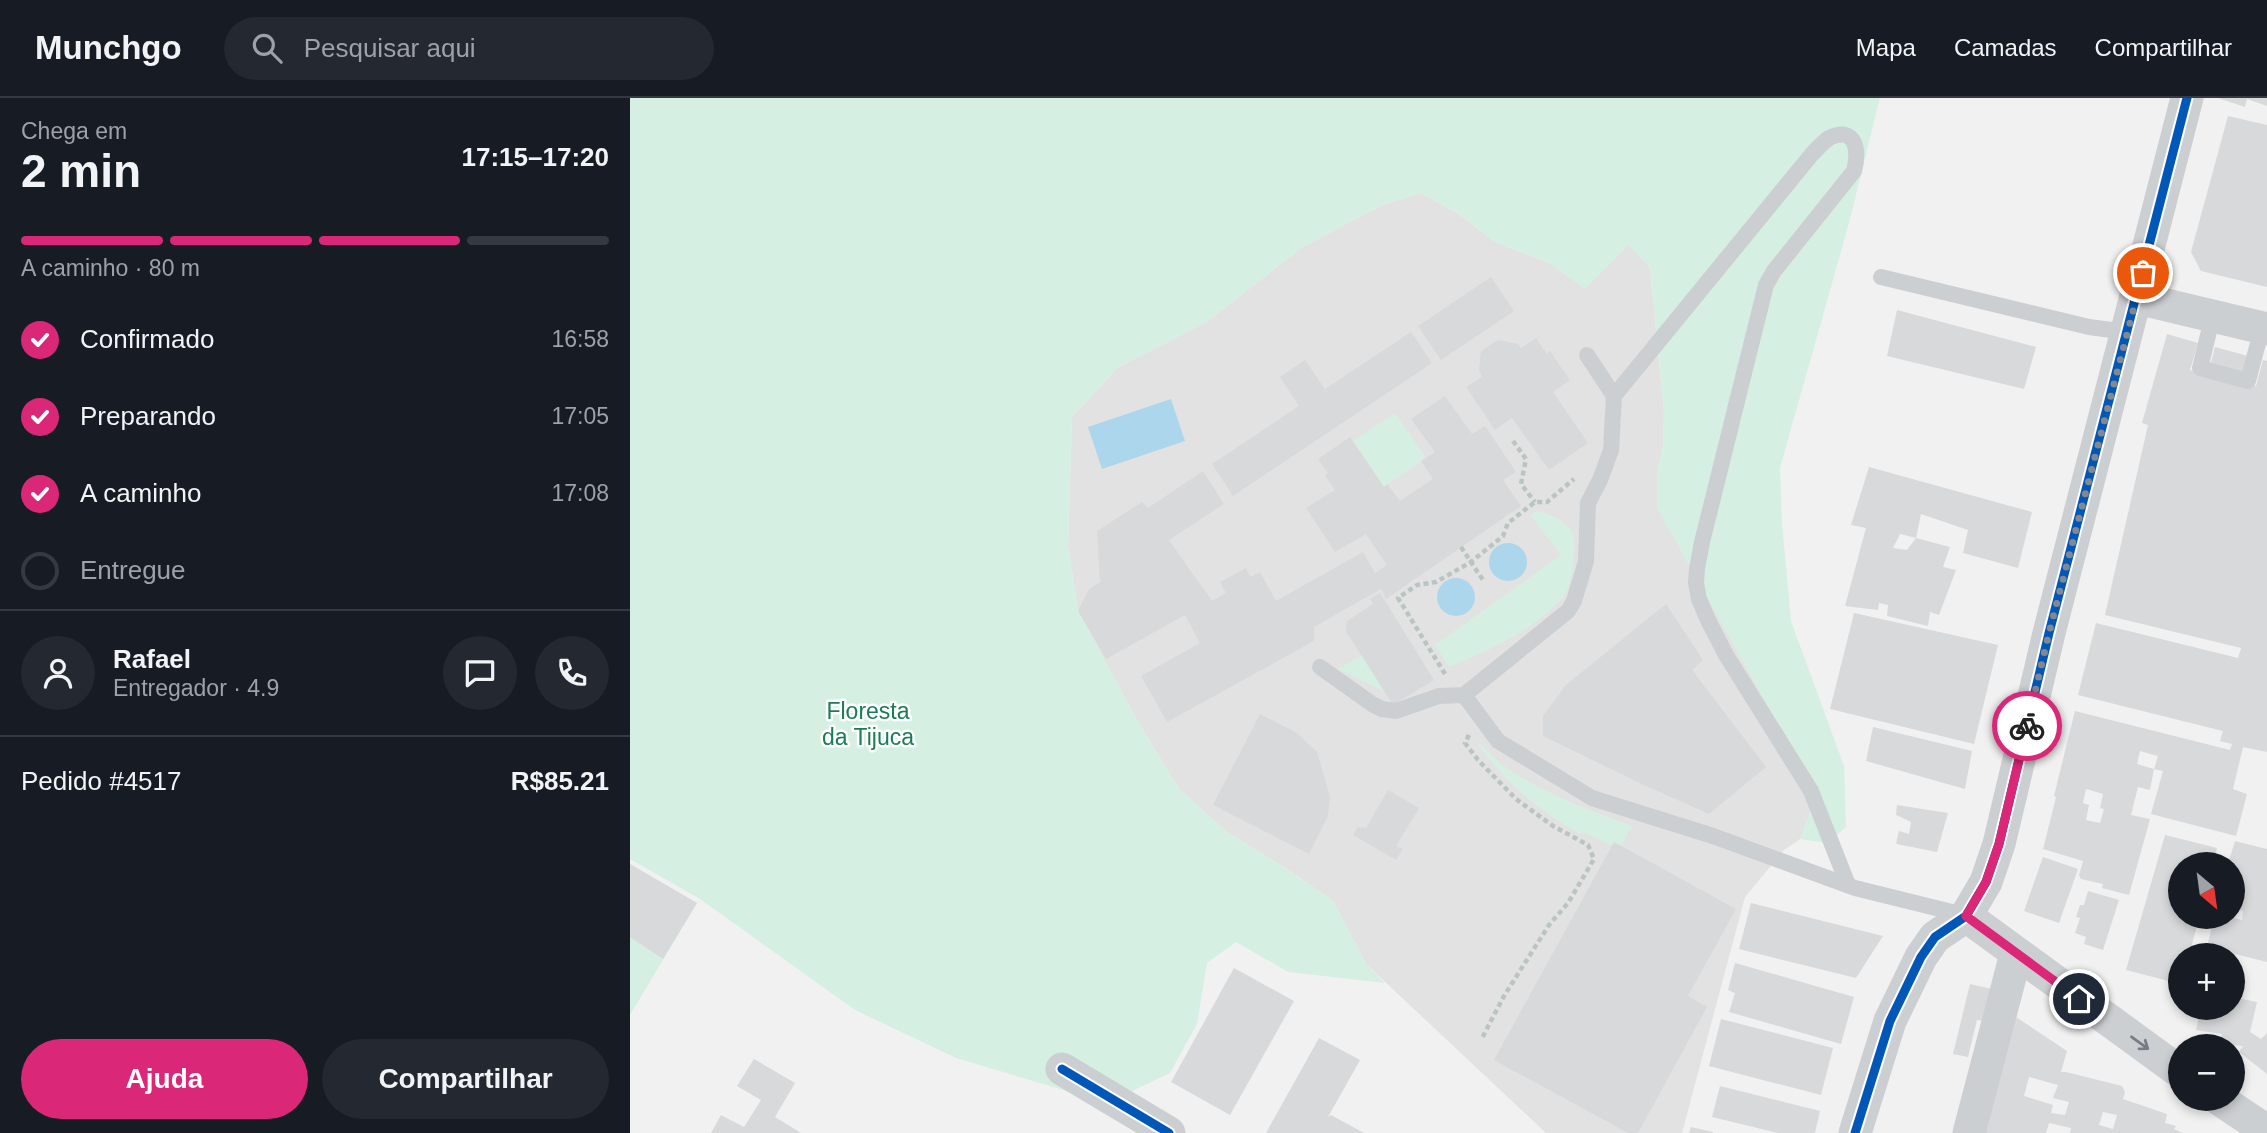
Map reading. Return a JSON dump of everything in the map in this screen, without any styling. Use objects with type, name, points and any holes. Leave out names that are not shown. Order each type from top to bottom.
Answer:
[{"type":"street","points":[[1855,1133],[1890,1021],[1921,957],[1935,937],[1966,916],[1986,882],[1999,844],[2049,633],[2187,98]]},
{"type":"street","points":[[2137,298],[2265,328]]},
{"type":"street","points":[[1966,916],[2168,1063]]},
{"type":"street","points":[[1969,1133],[2015,954]]},
{"type":"street","points":[[1062,1069],[1169,1133]]},
{"type":"street","points":[[2236,1111],[2267,1131]]},
{"type":"lane","points":[[1320,667],[1381,709],[1396,711],[1439,696],[1458,694],[1567,611],[1574,601],[1586,561],[1588,503],[1611,450],[1614,396],[1812,154],[1827,139],[1842,135],[1850,137],[1856,145],[1858,157],[1854,171],[1774,271],[1766,285],[1696,569],[1699,599],[1707,620],[1811,791],[1848,885]]},
{"type":"lane","points":[[1881,277],[2089,327],[2127,332]]},
{"type":"lane","points":[[2213,315],[2200,368],[2248,381],[2265,328]]},
{"type":"lane","points":[[1587,355],[1614,396]]},
{"type":"lane","points":[[1458,694],[1498,741],[1592,798],[1713,836],[1848,885],[1966,916]]},
{"type":"path","points":[[1513,442],[1526,459],[1521,484],[1535,502]]},
{"type":"path","points":[[1458,694],[1398,598],[1417,585],[1436,582],[1471,562],[1503,536],[1508,523],[1535,502],[1547,502],[1578,475]]},
{"type":"path","points":[[1461,547],[1483,580]]},
{"type":"path","points":[[1481,1040],[1504,996],[1542,935],[1568,902],[1594,859],[1588,845],[1553,826],[1516,799],[1465,743],[1469,734],[1494,735]]},
{"type":"shaded area","points":[[1421,193],[1457,213],[1495,242],[1549,263],[1585,288],[1629,244],[1650,268],[1664,412],[1663,447],[1657,472],[1817,795],[1800,839],[1784,850],[1745,897],[1682,1133],[1546,1133],[1366,964],[1333,901],[1227,832],[1179,789],[1138,722],[1078,611],[1068,546],[1072,417],[1117,368],[1208,321],[1301,248],[1382,205]]},
{"type":"green space","name":"Floresta da Tijuca","points":[[630,98],[1880,98],[1849,223],[1780,468],[1791,621],[1844,766],[1846,827],[1828,843],[1800,839],[1817,794],[1657,508],[1657,472],[1663,447],[1664,412],[1650,268],[1629,245],[1585,289],[1549,263],[1495,242],[1457,213],[1421,193],[1382,205],[1301,248],[1208,321],[1117,368],[1072,417],[1068,546],[1078,610],[1138,722],[1179,789],[1227,832],[1333,901],[1366,964],[1385,983],[1288,972],[1236,942],[1207,963],[1197,1024],[1170,1073],[1107,1103],[956,1058],[855,1010],[700,899],[630,859]]},
{"type":"green space","points":[[1395,413],[1426,458],[1384,487],[1353,441]]},
{"type":"green space","points":[[1537,511],[1558,519],[1572,534],[1573,567],[1564,596],[1541,618],[1516,635],[1449,667],[1435,645],[1561,555],[1531,516]]},
{"type":"green space","points":[[1362,655],[1385,692],[1338,669]]},
{"type":"green space","points":[[1475,739],[1499,762],[1529,782],[1563,799],[1632,826],[1621,846],[1614,842],[1612,846],[1586,833],[1581,834],[1550,815],[1509,781]]},
{"type":"green space","points":[[630,864],[697,903],[630,1015]]},
{"type":"water","points":[[1171,399],[1185,441],[1102,469],[1088,427]]},
{"type":"water","points":[[1508,543],[1522,548],[1527,562],[1522,576],[1508,581],[1494,576],[1489,562],[1494,548]]},
{"type":"water","points":[[1456,578],[1470,583],[1475,597],[1470,611],[1456,616],[1442,611],[1437,597],[1442,583]]},
{"type":"building","points":[[2218,98],[2267,98],[2267,106],[2247,99],[2245,107]]},
{"type":"building","points":[[2228,116],[2267,125],[2267,287],[2201,271],[2191,252]]},
{"type":"building","points":[[1491,277],[1514,311],[1441,360],[1418,326]]},
{"type":"building","points":[[1897,310],[2036,347],[2024,389],[1887,356]]},
{"type":"building","points":[[1411,332],[1432,363],[1233,496],[1212,464],[1299,406],[1280,377],[1305,360],[1325,389]]},
{"type":"building","points":[[2167,334],[2198,343],[2190,370],[2256,386],[2263,360],[2267,361],[2267,752],[2243,747],[2233,789],[2247,794],[2236,836],[2151,814],[2163,771],[2154,769],[2150,790],[2138,787],[2131,815],[2150,819],[2129,895],[2102,888],[2103,884],[2081,879],[2079,875],[2083,861],[2043,849],[2075,711],[2230,750],[2232,744],[2220,741],[2223,731],[2078,695],[2096,623],[2238,658],[2241,648],[2105,615],[2148,425],[2142,423]],"holes":[[[2140,751],[2158,756],[2154,769],[2137,764]],[[2086,789],[2103,794],[2100,808],[2104,809],[2100,823],[2086,820],[2089,805],[2083,803]]]},
{"type":"building","points":[[1536,338],[1547,354],[1550,351],[1570,380],[1553,392],[1588,443],[1549,470],[1512,418],[1495,430],[1466,387],[1482,377],[1479,370],[1481,351],[1498,340],[1518,344],[1521,348]]},
{"type":"building","points":[[2215,347],[2248,356],[2243,374],[2210,366]]},
{"type":"building","points":[[1445,396],[1472,434],[1485,426],[1516,472],[1503,480],[1521,506],[1386,599],[1381,589],[1314,627],[1314,641],[1167,722],[1141,676],[1200,643],[1185,615],[1106,659],[1078,611],[1089,589],[1100,582],[1097,531],[1142,502],[1148,508],[1203,471],[1224,504],[1169,540],[1212,601],[1226,593],[1220,582],[1246,568],[1250,577],[1260,572],[1276,601],[1363,552],[1375,573],[1387,565],[1366,534],[1335,552],[1306,508],[1335,490],[1318,459],[1350,437],[1384,487],[1387,484],[1400,501],[1433,479],[1421,461],[1435,452],[1411,419]]},
{"type":"building","points":[[1869,467],[2032,512],[2018,568],[1963,553],[1968,530],[1921,514],[1916,538],[1950,547],[1943,567],[1956,570],[1939,615],[1930,612],[1928,626],[1887,616],[1888,605],[1879,603],[1878,610],[1845,606],[1866,528],[1851,525]],"holes":[[[1900,534],[1916,538],[1907,550],[1893,548]]]},
{"type":"building","points":[[1380,593],[1434,680],[1393,705],[1346,631],[1347,621],[1373,604],[1370,599]]},
{"type":"building","points":[[1666,604],[1703,660],[1692,670],[1766,767],[1709,814],[1543,736],[1543,716],[1566,685]]},
{"type":"building","points":[[1854,613],[1998,645],[1974,744],[1830,709]]},
{"type":"building","points":[[1260,714],[1297,733],[1317,752],[1330,797],[1328,816],[1309,854],[1213,805]]},
{"type":"building","points":[[1873,727],[1972,751],[1965,789],[1866,761]]},
{"type":"building","points":[[1388,790],[1419,808],[1396,846],[1403,849],[1396,860],[1353,835],[1358,827],[1366,828]]},
{"type":"building","points":[[1897,805],[1948,813],[1937,852],[1896,844],[1899,831],[1909,834],[1911,822],[1896,815]]},
{"type":"building","points":[[2165,835],[2217,848],[2216,852],[2168,852],[2168,929],[2196,929],[2192,943],[2168,943],[2168,981],[2126,970]]},
{"type":"building","points":[[2235,841],[2267,849],[2267,962],[2245,956],[2245,943],[2208,943],[2211,929],[2245,929],[2245,852],[2232,852]]},
{"type":"building","points":[[1614,842],[1736,909],[1688,996],[1707,1007],[1638,1133],[1628,1133],[1494,1060]]},
{"type":"building","points":[[2043,857],[2078,869],[2059,923],[2024,911]]},
{"type":"building","points":[[630,864],[697,903],[663,959],[630,937]]},
{"type":"building","points":[[2088,891],[2119,900],[2103,950],[2084,944],[2086,937],[2075,933],[2080,918],[2076,917],[2080,905],[2084,905]]},
{"type":"building","points":[[1751,903],[1883,936],[1856,978],[1739,949]]},
{"type":"building","points":[[1735,963],[1854,997],[1841,1044],[1729,1012],[1735,993],[1728,990]]},
{"type":"building","points":[[1234,968],[1294,1001],[1230,1115],[1171,1082]]},
{"type":"building","points":[[1970,984],[1996,990],[1988,1022],[1977,1020],[1968,1057],[1953,1054]]},
{"type":"building","points":[[2245,1000],[2257,1002],[2250,1032],[2261,1039],[2267,1033],[2267,1074],[2245,1057],[2245,1034],[2196,1030],[2198,1020],[2245,1020]]},
{"type":"building","points":[[2004,1009],[2067,1051],[2061,1072],[2122,1086],[2125,1092],[2123,1099],[2167,1114],[2165,1123],[2176,1126],[2174,1129],[2183,1133],[2070,1133],[2071,1128],[2049,1123],[2046,1133],[1980,1133]],"holes":[[[2029,1077],[2058,1085],[2053,1098],[2069,1102],[2065,1115],[2051,1113],[2053,1105],[2024,1096]],[[2103,1112],[2117,1115],[2113,1129],[2099,1125]]]},
{"type":"building","points":[[1721,1019],[1833,1048],[1821,1095],[1709,1066]]},
{"type":"building","points":[[1319,1038],[1360,1060],[1328,1117],[1331,1115],[1364,1133],[1266,1133]]},
{"type":"building","points":[[754,1059],[795,1083],[775,1117],[801,1133],[711,1133],[721,1115],[744,1127],[761,1100],[737,1086]]},
{"type":"building","points":[[1720,1086],[1820,1111],[1815,1133],[1778,1133],[1712,1117]]},
{"type":"building","points":[[1691,1127],[1713,1132],[1713,1133],[1689,1133]]},
{"type":"cycle path","points":[[1855,1133],[1890,1021],[1921,957],[1935,937],[1966,916],[1986,882],[1999,844],[2049,633],[2187,98]]},
{"type":"cycle path","points":[[1062,1069],[1169,1133]]},
{"type":"way so far","points":[[2027,726],[2143,273]]},
{"type":"route","points":[[2027,726],[1999,844],[1986,882],[1966,916],[2079,999]]}]
